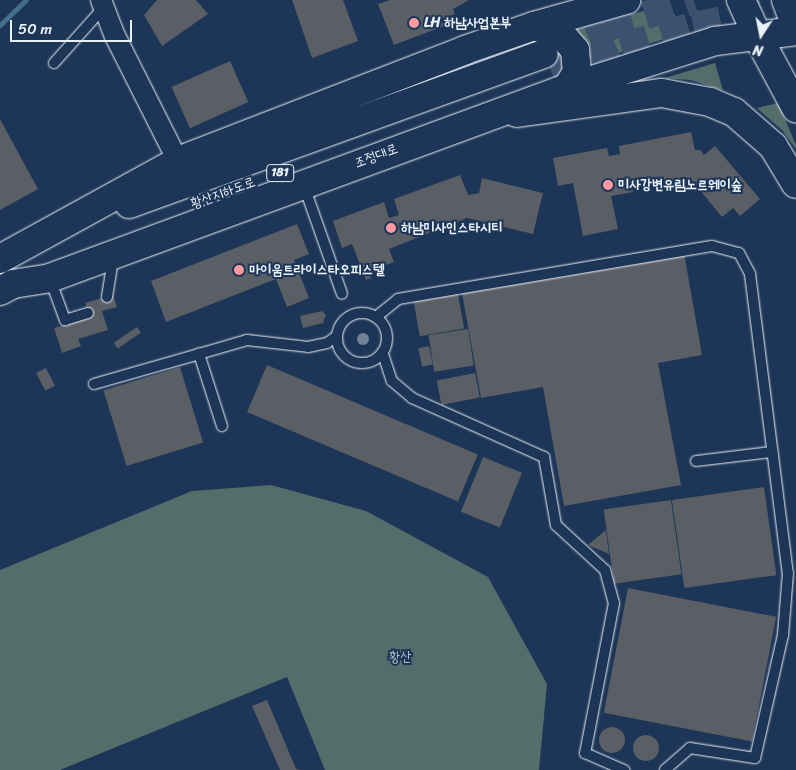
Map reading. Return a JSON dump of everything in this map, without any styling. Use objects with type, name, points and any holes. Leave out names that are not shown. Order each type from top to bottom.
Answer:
[{"type":"main road","points":[[543,24],[577,0]]},
{"type":"main road","points":[[0,259],[52,233],[178,161],[543,24],[626,0]]},
{"type":"main road","points":[[741,0],[796,108]]},
{"type":"main road","points":[[786,0],[796,26]]},
{"type":"main road","points":[[543,24],[562,35],[575,50],[577,72],[554,72]]},
{"type":"main road","name":"조정대로","points":[[7,288],[50,278],[114,252],[302,182],[480,118],[554,72],[715,41],[796,31]]},
{"type":"main road","name":"황산지하도로","points":[[52,233],[554,72]]},
{"type":"main road","name":"황산지하도로","points":[[7,288],[151,219],[554,72]]},
{"type":"main road","points":[[480,118],[662,93],[710,102],[734,112],[773,146],[796,184]]},
{"type":"street","points":[[106,2],[115,36],[178,161]]},
{"type":"lane","points":[[54,63],[106,2]]},
{"type":"lane","points":[[302,182],[342,294]]},
{"type":"lane","points":[[376,316],[398,299],[712,246],[739,253],[750,274],[788,573],[783,634],[755,758],[690,748],[665,770]]},
{"type":"lane","points":[[107,297],[114,252]]},
{"type":"lane","points":[[50,278],[65,320],[88,313]]},
{"type":"lane","points":[[383,354],[369,363],[353,362],[341,352],[337,336],[339,328],[351,316],[359,313],[376,316],[382,322],[388,338],[383,354],[392,380],[412,398],[544,457],[556,525],[605,570],[614,603],[585,753],[624,770]]},
{"type":"lane","points":[[94,384],[247,340],[308,348],[327,344],[337,336]]},
{"type":"lane","points":[[199,354],[222,426]]},
{"type":"lane","points":[[696,461],[772,452]]},
{"type":"green space","points":[[669,4],[680,25],[690,31],[593,61],[576,34],[578,29]]},
{"type":"green space","points":[[715,63],[723,90],[690,80],[665,78]]},
{"type":"green space","points":[[778,103],[796,149],[782,130],[757,108]]},
{"type":"green space","name":"황산","points":[[271,485],[366,511],[488,577],[547,684],[539,770],[325,770],[287,677],[60,770],[0,770],[0,570],[192,491]]},
{"type":"building","points":[[157,0],[196,0],[208,14],[162,46],[144,15]]},
{"type":"building","points":[[292,0],[343,0],[358,41],[312,58]]},
{"type":"building","name":"LH 하남사업본부","points":[[390,0],[469,0],[453,9],[455,14],[441,19],[444,26],[394,45],[378,4]]},
{"type":"building","points":[[230,61],[248,102],[190,128],[172,87]]},
{"type":"building","points":[[0,119],[38,189],[0,210]]},
{"type":"building","name":"미사강변유림노르웨이숲","points":[[691,132],[695,150],[700,150],[704,155],[715,146],[760,199],[740,216],[733,208],[722,217],[690,178],[685,183],[665,186],[664,181],[632,187],[633,192],[611,196],[618,229],[583,236],[573,183],[558,186],[553,158],[607,148],[609,156],[620,154],[619,146]]},
{"type":"building","name":"하남미사인스타시티","points":[[460,175],[468,195],[479,193],[482,178],[543,193],[533,234],[467,218],[389,249],[394,262],[369,272],[371,278],[366,280],[352,244],[342,248],[333,221],[384,202],[389,218],[399,215],[394,199]]},
{"type":"building","name":"마이움트라이스타오피스텔","points":[[297,224],[309,254],[294,260],[309,298],[287,307],[276,279],[166,322],[151,281]]},
{"type":"building","points":[[684,253],[702,355],[658,363],[681,485],[564,506],[543,387],[481,398],[462,293]]},
{"type":"building","points":[[458,294],[464,328],[420,336],[414,302]]},
{"type":"building","points":[[113,295],[117,307],[102,311],[108,330],[78,339],[81,346],[62,353],[54,328],[90,317],[85,303]]},
{"type":"building","points":[[322,311],[326,315],[323,323],[303,328],[300,316]]},
{"type":"building","points":[[137,327],[141,333],[118,348],[114,343]]},
{"type":"building","points":[[468,329],[474,366],[434,372],[428,335]]},
{"type":"building","points":[[429,346],[433,365],[422,367],[418,348]]},
{"type":"building","points":[[267,365],[478,454],[458,501],[247,412]]},
{"type":"building","points":[[180,367],[203,443],[127,466],[103,390]]},
{"type":"building","points":[[46,368],[55,386],[45,391],[36,373]]},
{"type":"building","points":[[475,373],[480,398],[441,405],[437,380]]},
{"type":"building","points":[[483,457],[522,473],[500,527],[461,512]]},
{"type":"building","points":[[764,487],[776,575],[684,588],[672,500]]},
{"type":"building","points":[[671,500],[681,574],[614,584],[604,509]]},
{"type":"building","points":[[606,530],[609,554],[588,545]]},
{"type":"building","points":[[628,588],[776,617],[752,741],[604,713]]},
{"type":"building","points":[[267,700],[296,769],[301,770],[280,770],[252,706]]},
{"type":"building","points":[[612,727],[621,731],[625,740],[621,749],[612,753],[603,749],[599,740],[603,731]]},
{"type":"building","points":[[646,735],[655,739],[659,748],[655,757],[646,761],[637,757],[633,748],[637,739]]},
{"type":"waterway","points":[[0,25],[26,0]]},
{"type":"tunnel","points":[[549,52],[605,28],[694,0]]},
{"type":"tunnel","points":[[552,74],[621,47],[693,26],[796,6]]},
{"type":"place","name":"LH 하남사업본부","points":[[414,23]]},
{"type":"place","name":"미사강변유림노르웨이숲","points":[[608,185]]},
{"type":"place","name":"하남미사인스타시티","points":[[391,228]]},
{"type":"place","name":"마이움트라이스타오피스텔","points":[[239,270]]}]
